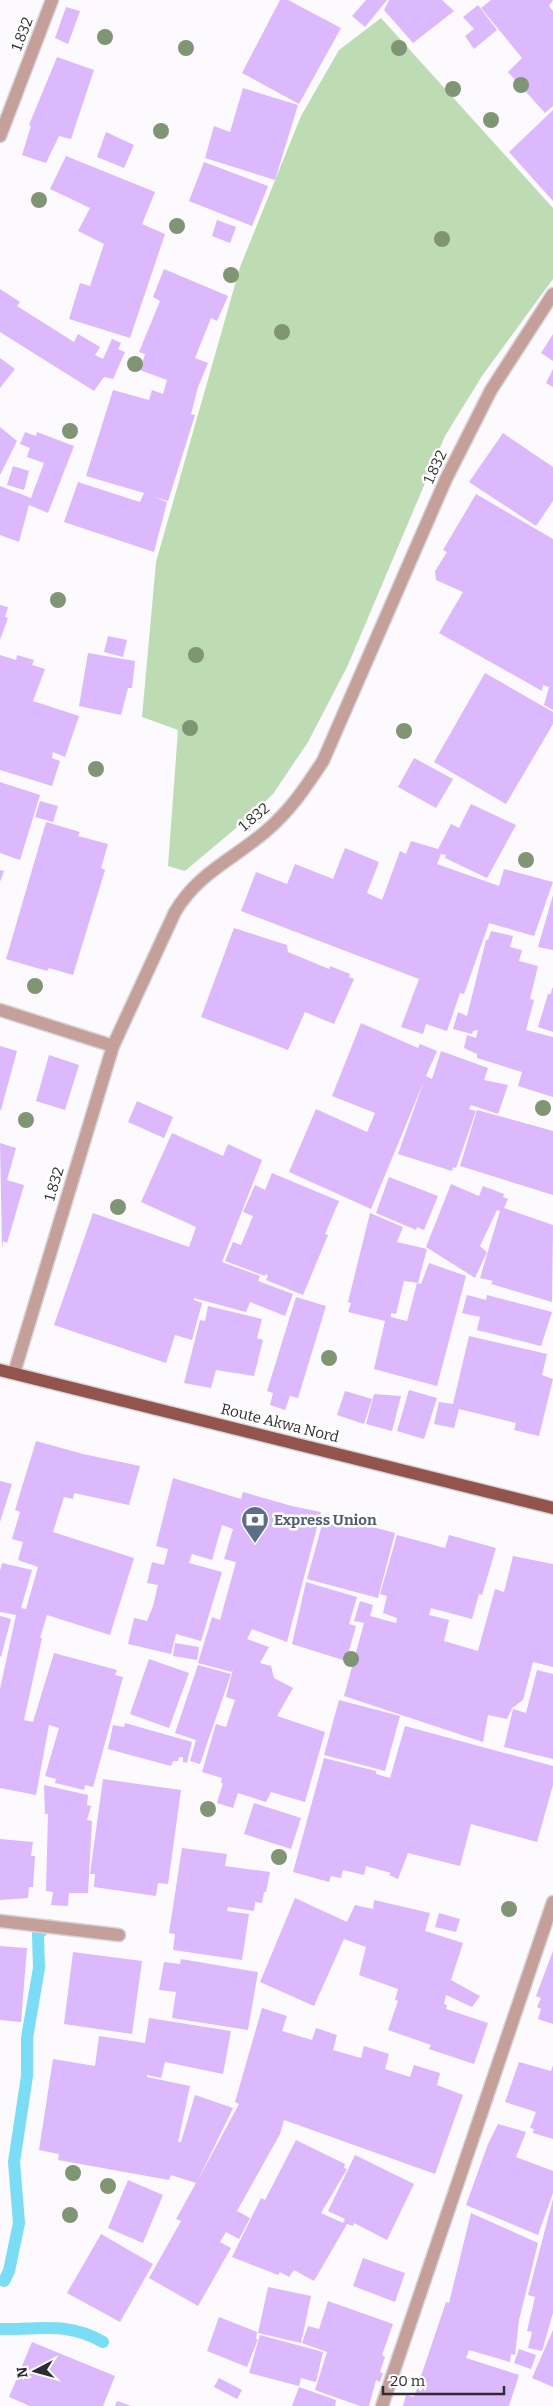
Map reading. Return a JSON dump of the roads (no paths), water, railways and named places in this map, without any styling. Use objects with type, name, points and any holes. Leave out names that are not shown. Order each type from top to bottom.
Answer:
[{"type":"main road","name":"Route Akwa Nord","points":[[0,1370],[553,1508]]},
{"type":"street","name":"1.832","points":[[0,136],[52,0]]},
{"type":"street","name":"1.832","points":[[14,1373],[113,1046],[175,912],[186,894],[203,876],[265,832],[298,800],[323,761],[446,479],[490,390],[553,294]]},
{"type":"street","points":[[0,1010],[113,1046]]},
{"type":"street","points":[[382,2406],[553,1902]]},
{"type":"street","points":[[0,1921],[118,1936]]},
{"type":"waterway","points":[[4,2281],[9,2271],[19,2223],[14,2162],[27,2076],[27,2038],[39,1968],[38,1934],[48,1925]]},
{"type":"waterway","points":[[0,2329],[65,2329],[90,2335],[103,2342]]},
{"type":"place","name":"Express Union","points":[[255,1544]]}]
